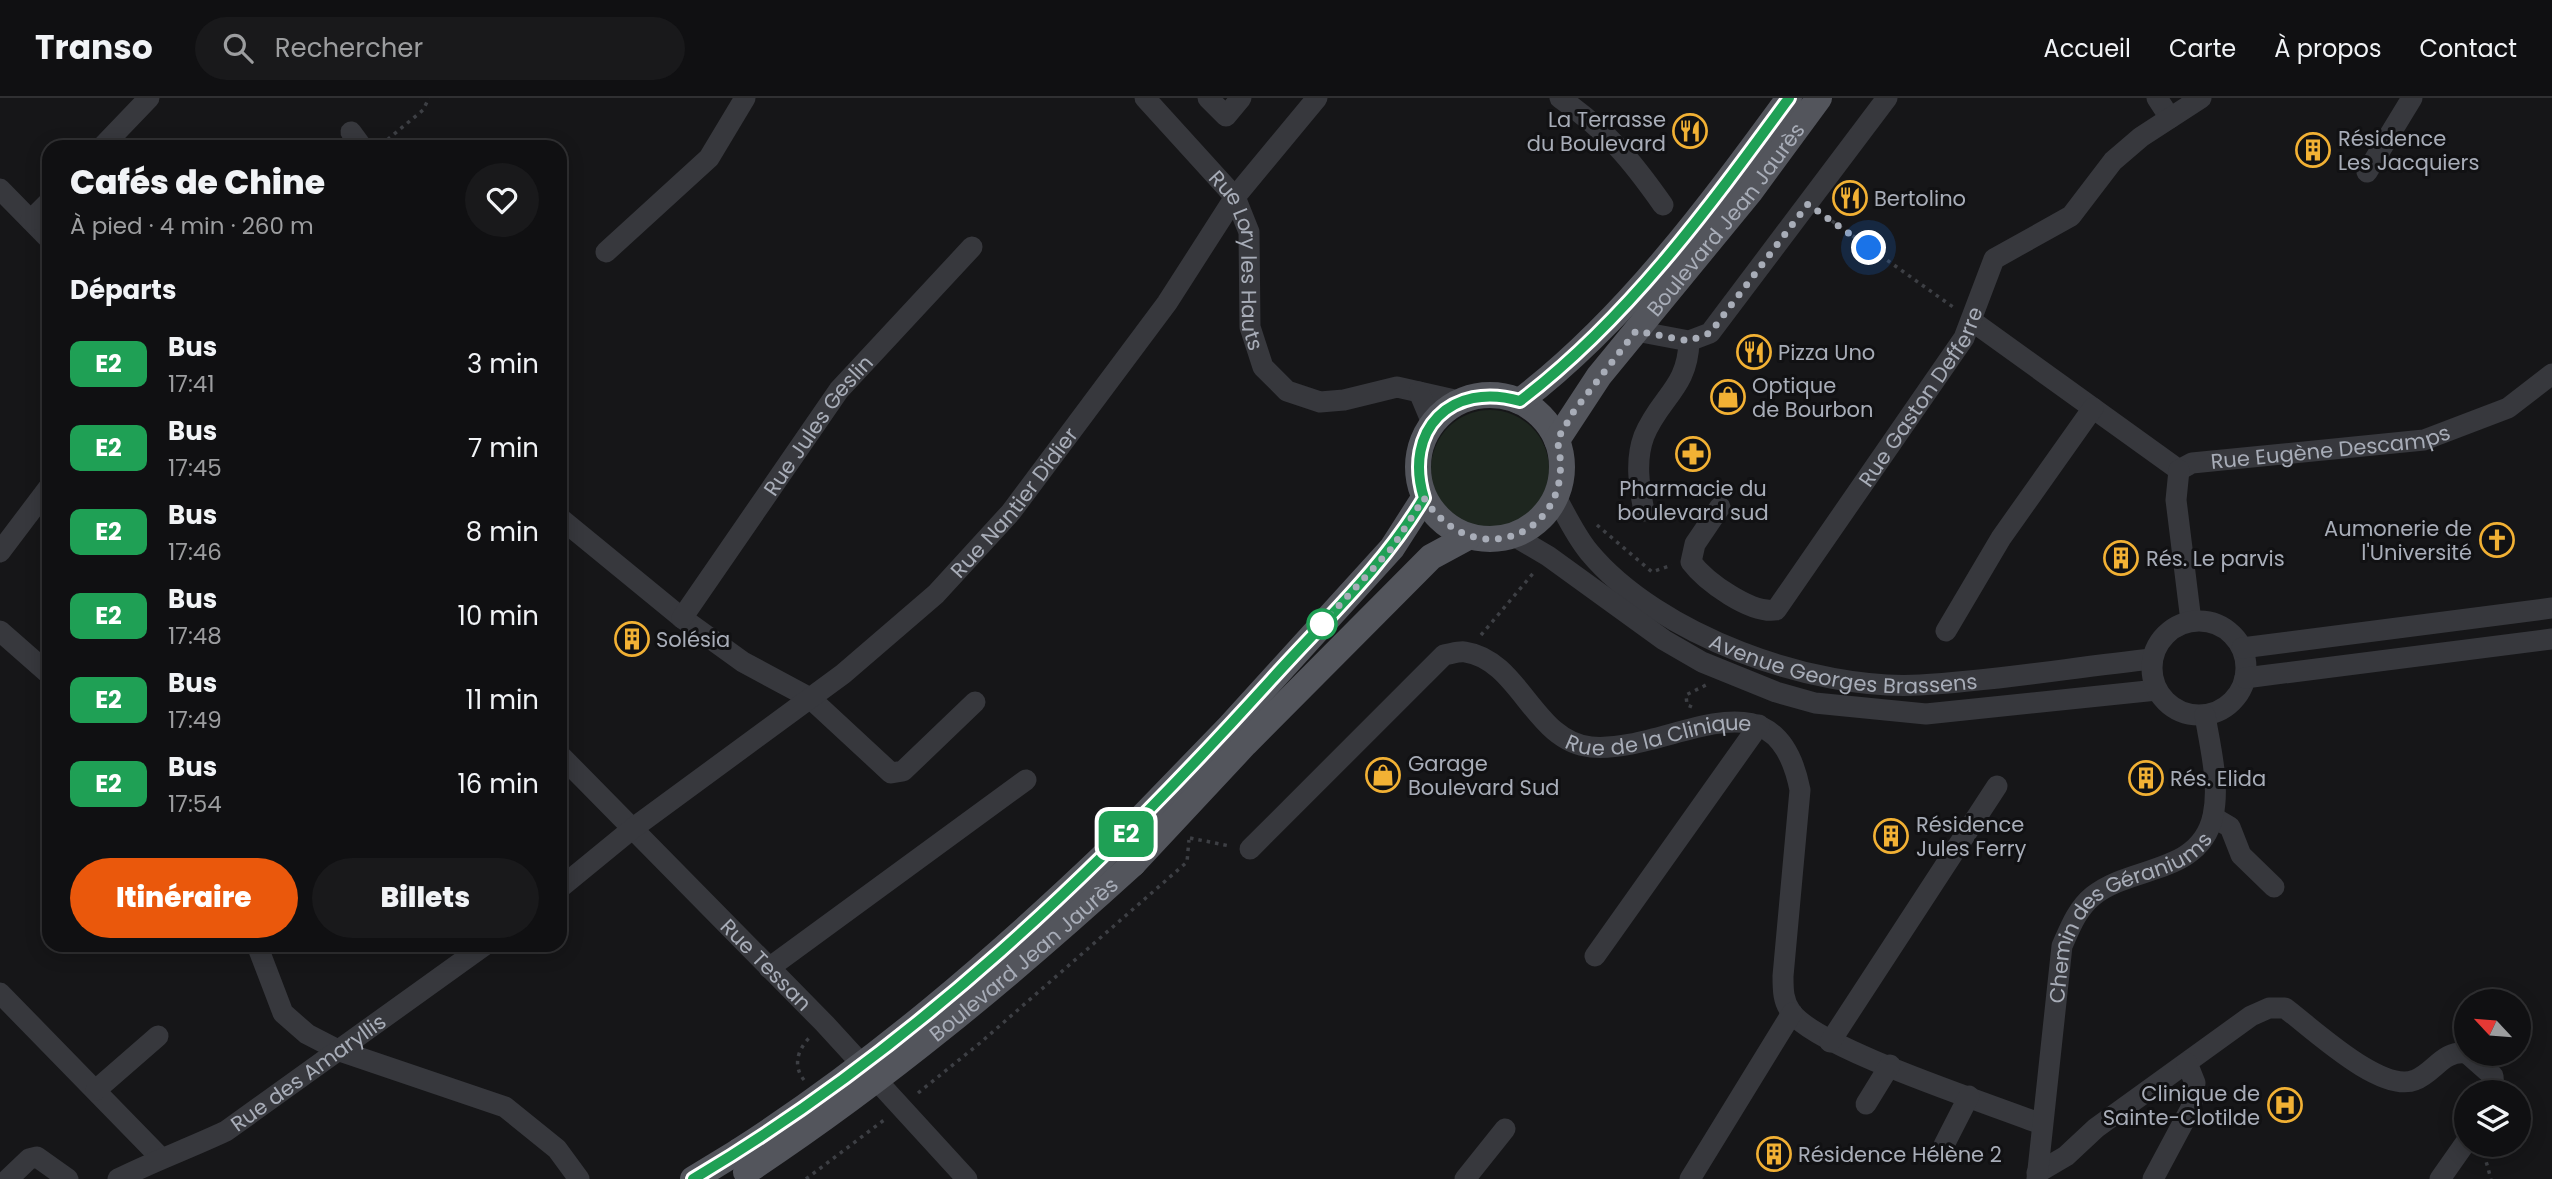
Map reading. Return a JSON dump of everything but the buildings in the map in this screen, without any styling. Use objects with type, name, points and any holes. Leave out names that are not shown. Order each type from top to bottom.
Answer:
[{"type":"main road","name":"Boulevard Jean Jaurès","points":[[1520,401],[1582,348],[1644,282],[1724,187],[1789,98]]},
{"type":"main road","name":"Boulevard Jean Jaurès","points":[[1557,440],[1574,411],[1750,192],[1819,98]]},
{"type":"main road","points":[[1479,395],[1500,395],[1520,401],[1542,417],[1557,440],[1562,468],[1556,497],[1539,521],[1514,536],[1491,540],[1468,537],[1442,522],[1424,498],[1418,479],[1422,440],[1432,423],[1459,401],[1479,395]]},
{"type":"main road","name":"Boulevard Jean Jaurès","points":[[740,1167],[790,1118],[956,992],[1111,849],[1230,726],[1392,548],[1424,498]]},
{"type":"main road","name":"Boulevard Jean Jaurès","points":[[693,1179],[740,1167],[798,1137],[953,1021],[1037,951],[1133,864],[1245,744],[1431,557],[1468,537]]},
{"type":"street","points":[[109,140],[149,98]]},
{"type":"street","points":[[606,251],[709,158],[746,98]]},
{"type":"street","name":"Rue Lory les Hauts","points":[[1145,98],[1235,197],[1250,232],[1250,327],[1263,367],[1287,391],[1320,402],[1344,400],[1397,387],[1459,401]]},
{"type":"street","points":[[1208,98],[1226,116],[1241,98]]},
{"type":"street","name":"Rue Nantier Didier","points":[[632,829],[810,698],[936,594],[1011,512],[1167,303],[1235,197],[1317,98]]},
{"type":"street","points":[[1560,98],[1599,125],[1629,155],[1663,205]]},
{"type":"street","points":[[1636,331],[1689,341],[1701,339],[1716,328],[1887,98]]},
{"type":"street","points":[[2157,98],[2170,118]]},
{"type":"street","name":"Rue Gaston Defferre","points":[[1691,562],[1751,608],[1764,612],[1776,610],[1964,338],[1986,274],[1994,259],[2071,216],[2113,161],[2170,118],[2202,98]]},
{"type":"street","points":[[2367,172],[2412,98]]},
{"type":"street","points":[[3,199],[42,232]]},
{"type":"street","points":[[31,220],[42,209]]},
{"type":"street","name":"Rue Jules Geslin","points":[[682,618],[839,390],[972,247]]},
{"type":"street","name":"Rue Eugène Descamps","points":[[1972,321],[2179,470],[2192,463],[2424,440],[2508,408],[2552,374]]},
{"type":"street","points":[[1644,511],[1638,480],[1643,438],[1684,375],[1689,341]]},
{"type":"street","points":[[1419,392],[1432,423]]},
{"type":"street","points":[[1946,631],[2001,538],[2093,408]]},
{"type":"street","points":[[2179,470],[2176,500],[2190,621]]},
{"type":"street","points":[[0,552],[42,496]]},
{"type":"street","name":"Avenue Georges Brassens","points":[[1556,497],[1590,553],[1657,609],[1709,638],[1793,671],[1844,681],[1918,685],[2152,659]]},
{"type":"street","points":[[1691,562],[1695,544],[1720,508]]},
{"type":"street","points":[[567,524],[682,618],[743,662],[810,698],[891,773],[903,771],[975,702]]},
{"type":"street","points":[[1514,536],[1548,556],[1664,640],[1727,672],[1776,692],[1815,703],[1926,714],[2157,690]]},
{"type":"street","points":[[2242,648],[2552,608]]},
{"type":"street","points":[[2190,621],[2221,626],[2242,648],[2245,677],[2231,702],[2205,715],[2177,710],[2157,690],[2152,675],[2152,659],[2166,634],[2190,621]]},
{"type":"street","points":[[0,631],[42,668]]},
{"type":"street","points":[[2245,677],[2552,639]]},
{"type":"street","name":"Rue de la Clinique","points":[[1250,849],[1444,655],[1464,651],[1486,659],[1507,676],[1544,719],[1564,736],[1586,747],[1612,748],[1701,727],[1746,720],[1767,728],[1784,746],[1795,768],[1800,790],[1783,976],[1784,997],[1792,1013]]},
{"type":"street","name":"Chemin des Géraniums","points":[[2041,1124],[2062,946],[2075,917],[2092,896],[2111,885],[2181,860],[2197,847],[2213,817],[2215,785],[2205,715]]},
{"type":"street","points":[[1595,956],[1759,725]]},
{"type":"street","name":"Rue Tessan","points":[[567,762],[824,1023],[967,1179]]},
{"type":"street","points":[[769,968],[1026,780]]},
{"type":"street","points":[[1830,1042],[1997,786]]},
{"type":"street","points":[[2213,817],[2231,827],[2241,855],[2274,887]]},
{"type":"street","points":[[567,882],[632,829]]},
{"type":"street","points":[[260,952],[283,1013],[307,1034],[340,1051],[505,1107],[557,1149],[579,1179]]},
{"type":"street","name":"Rue des Amaryllis","points":[[118,1179],[160,1157],[191,1148],[226,1131],[475,952]]},
{"type":"street","points":[[0,993],[160,1157]]},
{"type":"street","points":[[2037,1176],[2066,1156],[2096,1128],[2250,1016],[2269,1008],[2285,1008],[2368,1071],[2396,1082],[2412,1082],[2442,1059],[2454,1053]]},
{"type":"street","points":[[1690,1179],[1792,1013],[1830,1042],[2041,1124],[2037,1176]]},
{"type":"street","points":[[96,1090],[158,1036]]},
{"type":"street","points":[[2152,1179],[2191,1108],[2195,1083],[2187,1063]]},
{"type":"street","points":[[1866,1104],[1890,1065]]},
{"type":"street","points":[[2482,1066],[2493,1076],[2493,1080]]},
{"type":"street","points":[[1944,1145],[1969,1096]]},
{"type":"street","points":[[1465,1179],[1505,1129]]},
{"type":"street","points":[[8,1179],[29,1159],[37,1157],[68,1179]]},
{"type":"street","points":[[2440,1179],[2455,1157]]},
{"type":"path","points":[[387,140],[423,110],[429,98]]},
{"type":"path","points":[[1808,204],[1972,321]]},
{"type":"path","points":[[1595,523],[1652,572],[1682,561],[1691,562]]},
{"type":"path","points":[[1482,634],[1548,556]]},
{"type":"path","points":[[1701,727],[1694,707],[1687,705],[1686,695],[1727,672]]},
{"type":"path","points":[[806,1179],[979,1044],[1187,862],[1189,838],[1250,849]]},
{"type":"path","points":[[799,1073],[799,1050],[824,1023]]},
{"type":"path","points":[[2485,1157],[2491,1179]]},
{"type":"shaded area","points":[[1490,410],[1513,414],[1532,427],[1545,446],[1549,469],[1545,492],[1532,511],[1513,524],[1490,528],[1467,524],[1448,511],[1435,492],[1431,469],[1435,446],[1448,427],[1467,414]]},
{"type":"bus line","name":"E2","points":[[693,1179],[790,1118],[956,992],[1111,849],[1230,726],[1392,548],[1424,498],[1418,479],[1418,459],[1422,440],[1432,423],[1459,401],[1479,395],[1500,395],[1520,401],[1548,379],[1582,348],[1644,282],[1724,187],[1789,98]]},
{"type":"place","name":"La Terrasse du Boulevard","points":[[1690,131]]},
{"type":"place","name":"Résidence Les Jacquiers","points":[[2313,150]]},
{"type":"place","name":"Bertolino","points":[[1850,198]]},
{"type":"place","name":"Pizza Uno","points":[[1754,352]]},
{"type":"place","name":"Optique de Bourbon","points":[[1728,397]]},
{"type":"place","name":"Pharmacie du boulevard sud","points":[[1693,454]]},
{"type":"place","name":"Aumonerie de l'Université","points":[[2497,540]]},
{"type":"place","name":"Rés. Le parvis","points":[[2121,558]]},
{"type":"place","name":"Solésia","points":[[632,639]]},
{"type":"place","name":"Garage Boulevard Sud","points":[[1383,775]]},
{"type":"place","name":"Rés. Elida","points":[[2146,778]]},
{"type":"place","name":"Résidence Jules Ferry","points":[[1891,836]]},
{"type":"place","name":"Clinique de Sainte-Clotilde","points":[[2285,1105]]},
{"type":"place","name":"Résidence Hélène 2","points":[[1774,1154]]},
{"type":"route","points":[[1322,624],[1392,548],[1424,498],[1435,515],[1450,528],[1468,537],[1491,540],[1514,536],[1531,527],[1546,514],[1556,497],[1562,478],[1562,459],[1557,440],[1574,411],[1636,331],[1689,341],[1701,339],[1710,333],[1808,204],[1869,248]]}]
